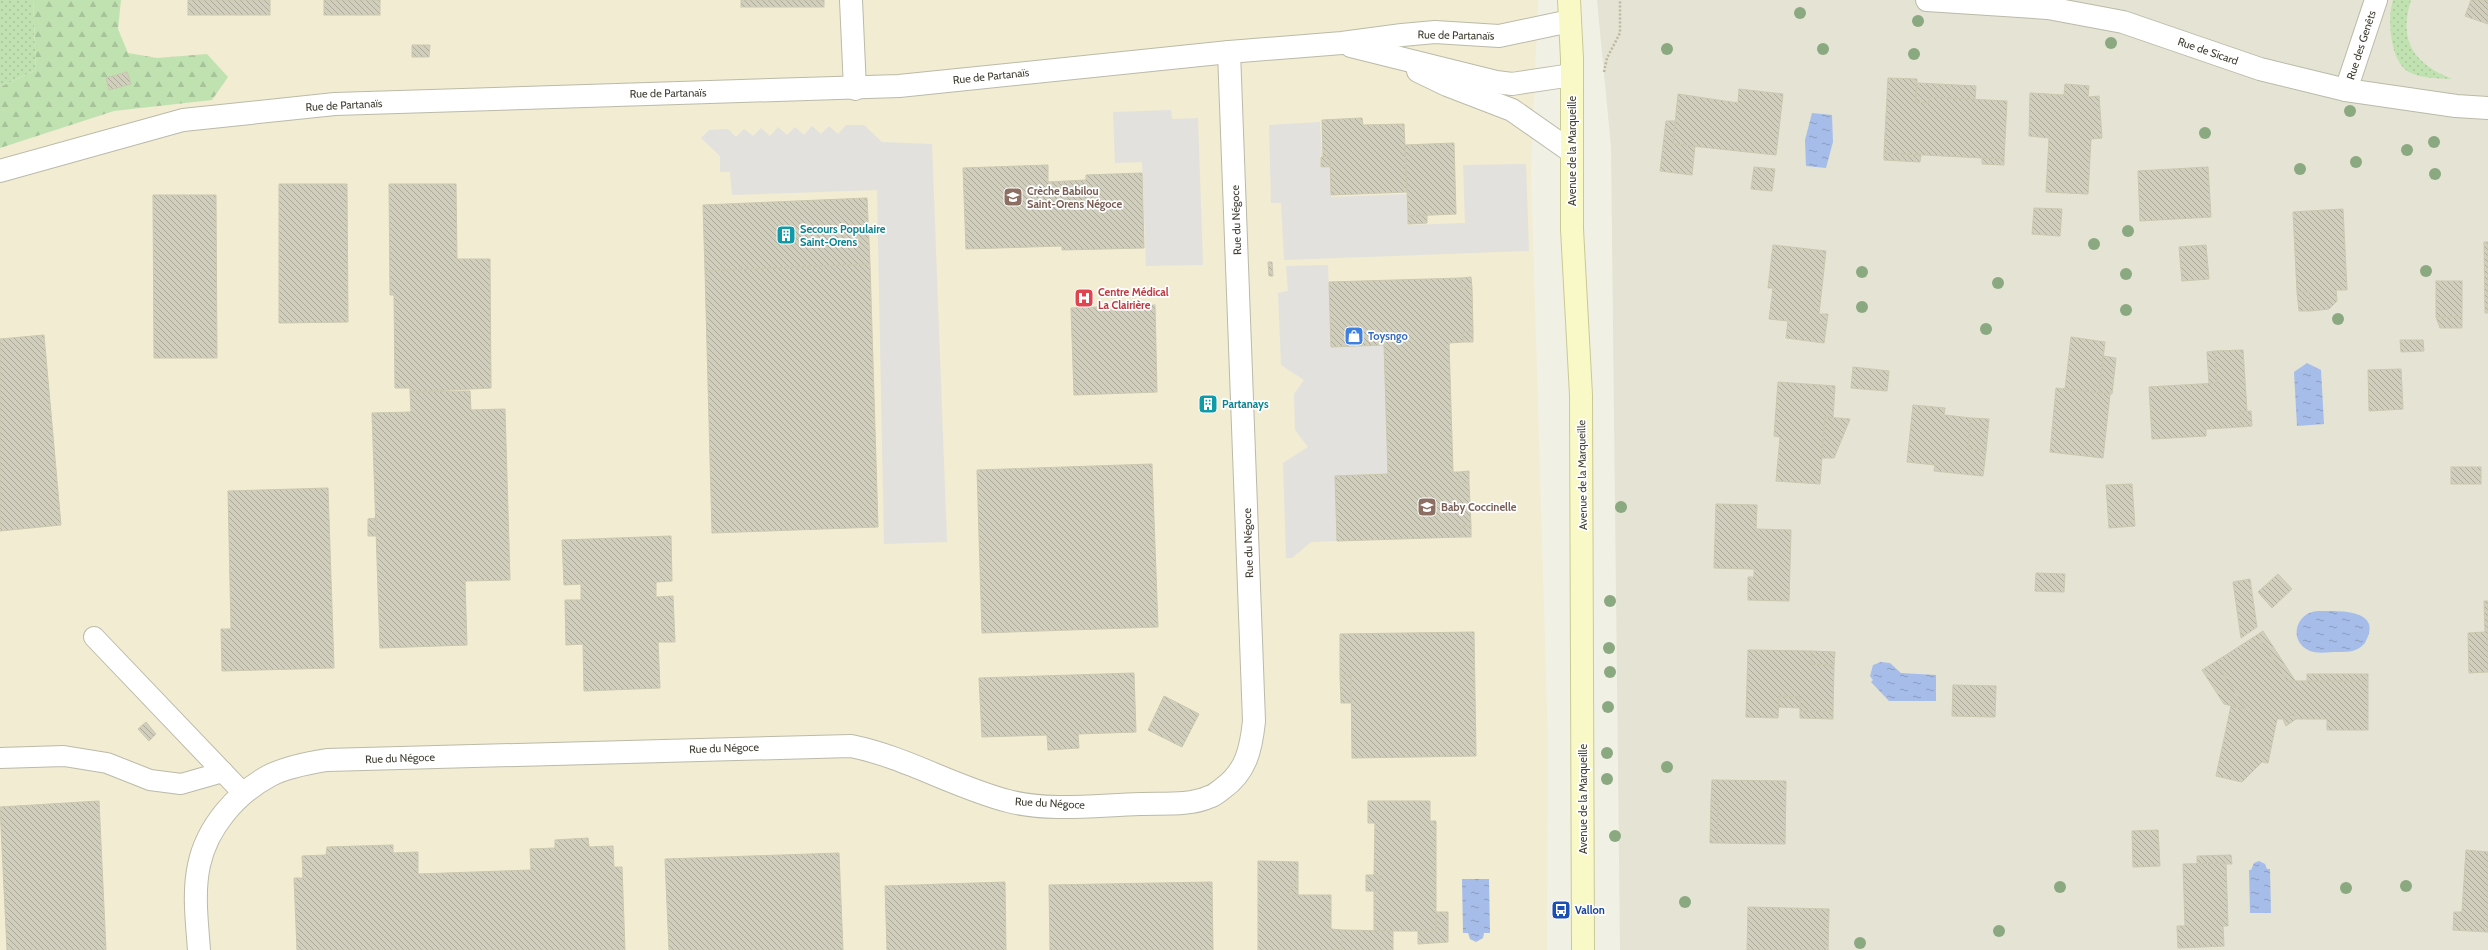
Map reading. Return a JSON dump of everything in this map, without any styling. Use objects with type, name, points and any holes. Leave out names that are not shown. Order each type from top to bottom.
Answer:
[{"type":"street","points":[[851,0],[854,89]]},
{"type":"street","name":"Avenue de la Marqueille","points":[[1569,0],[1572,75],[1572,229],[1581,395],[1583,503],[1583,950]]},
{"type":"street","name":"Rue de Sicard","points":[[1927,0],[2048,8],[2123,22],[2260,69],[2346,90],[2456,106],[2488,108]]},
{"type":"street","name":"Rue des Genêts","points":[[2346,90],[2376,0]]},
{"type":"street","name":"Rue de Partanaïs","points":[[0,171],[183,120],[319,106],[563,96],[854,89],[1229,52],[1342,43],[1435,32],[1499,36],[1570,21]]},
{"type":"street","name":"Rue de Partanaïs","points":[[1342,43],[1390,57],[1512,84],[1572,75]]},
{"type":"street","name":"Rue du Négoce","points":[[199,950],[195,897],[199,864],[209,839],[222,816],[243,793],[269,776],[299,765],[327,760],[819,745],[851,746],[876,751],[974,791],[1010,802],[1042,805],[1182,802],[1210,797],[1228,784],[1243,769],[1251,749],[1254,721],[1229,52]]},
{"type":"street","name":"Rue de Partanaïs","points":[[1390,57],[1447,85],[1512,110],[1572,152]]},
{"type":"lane","points":[[94,637],[243,793]]},
{"type":"lane","points":[[0,758],[64,756],[107,763],[150,780],[181,784],[223,772]]},
{"type":"shaded area","points":[[114,0],[1538,0],[1531,171],[1548,744],[1547,950],[0,950],[0,114]]},
{"type":"shaded area","points":[[1597,0],[2488,0],[2488,950],[1620,950],[1611,147]]},
{"type":"shaded area","points":[[1171,110],[1172,119],[1198,118],[1203,265],[1146,266],[1142,162],[1115,163],[1113,112]]},
{"type":"shaded area","points":[[1320,122],[1322,156],[1320,156],[1321,168],[1330,168],[1331,197],[1406,194],[1408,225],[1465,223],[1463,165],[1526,164],[1529,251],[1284,260],[1281,203],[1271,203],[1269,125]]},
{"type":"shaded area","points":[[846,125],[864,125],[882,142],[932,144],[947,542],[884,544],[877,190],[732,195],[730,172],[720,172],[720,156],[701,138],[709,130],[728,129],[736,137],[744,129],[753,136],[761,128],[770,136],[778,127],[787,135],[795,127],[804,135],[812,126],[821,134],[829,126],[838,134]]},
{"type":"shaded area","points":[[1328,265],[1331,347],[1384,345],[1388,474],[1335,476],[1337,541],[1311,542],[1292,558],[1286,558],[1283,463],[1308,447],[1295,430],[1294,394],[1304,380],[1281,365],[1278,293],[1288,291],[1286,266]]},
{"type":"green space","points":[[0,0],[33,0],[36,70],[0,87]]},
{"type":"green space","points":[[33,0],[121,0],[118,29],[128,53],[157,58],[207,54],[228,77],[212,100],[114,111],[0,148],[0,87],[36,70]]},
{"type":"green space","points":[[2393,0],[2411,0],[2407,15],[2407,28],[2408,39],[2412,49],[2428,66],[2452,79],[2419,76],[2409,72],[2403,67],[2394,50],[2390,28]]},
{"type":"water","points":[[1812,113],[1832,115],[1833,142],[1826,168],[1806,166],[1805,140]]},
{"type":"water","points":[[2307,363],[2321,370],[2324,424],[2297,426],[2294,372]]},
{"type":"water","points":[[2318,611],[2346,612],[2364,617],[2369,623],[2370,632],[2365,643],[2356,650],[2346,652],[2324,653],[2310,651],[2303,647],[2297,635],[2297,628],[2304,616]]},
{"type":"water","points":[[1881,662],[1890,663],[1901,673],[1936,675],[1936,701],[1889,701],[1871,682],[1873,680],[1870,676],[1873,665]]},
{"type":"water","points":[[2259,861],[2265,864],[2267,869],[2270,869],[2271,913],[2250,913],[2249,870],[2251,870],[2254,863]]},
{"type":"water","points":[[1462,879],[1489,879],[1490,933],[1484,933],[1483,938],[1476,942],[1470,939],[1468,933],[1463,933]]},
{"type":"building","points":[[188,0],[270,0],[270,15],[188,15]]},
{"type":"building","points":[[324,0],[380,0],[380,15],[324,15]]},
{"type":"building","points":[[741,0],[824,0],[824,7],[741,7]]},
{"type":"building","points":[[2471,0],[2488,0],[2488,24],[2465,16]]},
{"type":"building","points":[[412,45],[430,45],[429,57],[412,57]]},
{"type":"building","points":[[127,72],[131,84],[109,90],[106,78]]},
{"type":"building","points":[[1888,78],[1917,79],[1916,102],[1929,103],[1929,97],[2007,101],[2004,159],[1884,153]]},
{"type":"building","points":[[1917,83],[1976,86],[1975,99],[1929,97],[1929,103],[1916,102]]},
{"type":"building","points":[[2065,84],[2089,86],[2088,97],[2099,96],[2102,138],[2091,139],[2088,194],[2046,192],[2049,138],[2029,136],[2030,93],[2064,95]]},
{"type":"building","points":[[1739,89],[1783,94],[1776,155],[1673,144],[1678,94],[1738,103]]},
{"type":"building","points":[[1362,118],[1363,125],[1404,124],[1407,192],[1331,195],[1330,156],[1323,157],[1322,120]]},
{"type":"building","points":[[1666,121],[1675,121],[1673,144],[1695,146],[1692,175],[1660,171]]},
{"type":"building","points":[[1454,143],[1456,214],[1408,216],[1405,145]]},
{"type":"building","points":[[1884,153],[1921,155],[1920,162],[1884,160]]},
{"type":"building","points":[[1330,156],[1330,167],[1321,167],[1321,157]]},
{"type":"building","points":[[1982,158],[2004,159],[2004,165],[1982,164]]},
{"type":"building","points":[[1048,165],[1048,182],[1086,180],[1086,175],[1142,173],[1144,248],[1062,250],[1062,246],[966,249],[963,168]]},
{"type":"building","points":[[1754,167],[1775,169],[1772,191],[1751,189]]},
{"type":"building","points":[[2208,167],[2211,217],[2140,221],[2138,171]]},
{"type":"building","points":[[279,184],[347,184],[348,322],[279,323]]},
{"type":"building","points":[[389,184],[456,184],[457,259],[490,259],[491,388],[410,392],[410,388],[395,388],[394,295],[390,295]]},
{"type":"building","points":[[153,195],[216,195],[217,358],[154,358]]},
{"type":"building","name":"Secours Populaire Saint-Orens","points":[[867,198],[870,264],[705,271],[703,205]]},
{"type":"building","points":[[2034,208],[2062,209],[2060,236],[2032,234]]},
{"type":"building","points":[[2343,209],[2347,290],[2336,290],[2337,301],[2329,309],[2310,311],[2309,292],[2297,292],[2293,212]]},
{"type":"building","points":[[1427,215],[1427,223],[1408,224],[1408,216]]},
{"type":"building","points":[[2484,242],[2488,242],[2488,313],[2485,313]]},
{"type":"building","points":[[1773,245],[1826,251],[1819,314],[1828,314],[1824,343],[1786,338],[1788,321],[1769,319],[1773,288],[1768,288]]},
{"type":"building","points":[[2206,245],[2209,279],[2182,281],[2179,247]]},
{"type":"building","points":[[1268,262],[1272,262],[1273,276],[1269,276]]},
{"type":"building","points":[[870,264],[878,527],[712,533],[705,271]]},
{"type":"building","points":[[1471,277],[1472,288],[1461,288],[1461,278]]},
{"type":"building","points":[[1461,278],[1461,288],[1472,288],[1473,331],[1463,332],[1463,342],[1449,343],[1453,472],[1459,472],[1459,483],[1469,483],[1471,526],[1461,526],[1461,537],[1337,541],[1335,476],[1388,474],[1384,345],[1331,347],[1329,282]]},
{"type":"building","points":[[2436,281],[2462,281],[2462,317],[2436,317]]},
{"type":"building","points":[[2297,292],[2309,292],[2310,311],[2299,311]]},
{"type":"building","points":[[1155,305],[1157,392],[1074,395],[1071,308]]},
{"type":"building","points":[[2436,317],[2462,317],[2462,328],[2440,328]]},
{"type":"building","points":[[1473,331],[1473,342],[1463,342],[1463,332]]},
{"type":"building","points":[[44,335],[61,525],[0,531],[0,339]]},
{"type":"building","points":[[2071,337],[2105,342],[2099,393],[2065,389]]},
{"type":"building","points":[[2400,340],[2423,340],[2424,351],[2401,352]]},
{"type":"building","points":[[2243,350],[2247,411],[2239,412],[2240,427],[2206,429],[2206,436],[2152,439],[2149,387],[2217,383],[2215,351]]},
{"type":"building","points":[[2215,351],[2217,383],[2209,384],[2207,352]]},
{"type":"building","points":[[2103,356],[2116,358],[2112,394],[2099,393]]},
{"type":"building","points":[[1853,367],[1889,371],[1887,391],[1851,388]]},
{"type":"building","points":[[2401,369],[2403,409],[2369,411],[2368,370]]},
{"type":"building","points":[[1778,382],[1835,386],[1833,418],[1825,417],[1820,484],[1776,481],[1780,437],[1774,436]]},
{"type":"building","points":[[2056,388],[2110,394],[2103,458],[2050,452]]},
{"type":"building","points":[[470,391],[471,410],[505,409],[510,580],[465,581],[467,645],[380,648],[372,413],[411,412],[410,392]]},
{"type":"building","name":"Partanays","points":[[1202,396],[1214,396],[1214,412],[1203,412]]},
{"type":"building","points":[[1913,405],[1945,408],[1944,415],[1971,418],[1968,449],[1986,451],[1983,476],[1934,471],[1935,465],[1907,462]]},
{"type":"building","points":[[2251,411],[2252,426],[2240,427],[2239,412]]},
{"type":"building","points":[[1825,417],[1850,419],[1834,458],[1822,458]]},
{"type":"building","points":[[1971,418],[1989,419],[1986,451],[1968,449]]},
{"type":"building","points":[[1152,464],[1158,627],[982,633],[977,470]]},
{"type":"building","points":[[2451,467],[2481,467],[2481,484],[2451,484]]},
{"type":"building","points":[[1469,471],[1469,483],[1459,483],[1459,472]]},
{"type":"building","points":[[2132,484],[2135,526],[2109,528],[2106,485]]},
{"type":"building","points":[[328,488],[334,668],[222,671],[221,629],[231,629],[228,491]]},
{"type":"building","points":[[1716,504],[1757,505],[1756,529],[1791,530],[1789,601],[1748,600],[1748,577],[1754,577],[1754,569],[1714,568]]},
{"type":"building","points":[[376,518],[376,536],[368,536],[368,519]]},
{"type":"building","points":[[1461,526],[1471,526],[1471,537],[1461,537]]},
{"type":"building","points":[[671,536],[672,581],[656,582],[656,597],[673,596],[675,642],[658,642],[660,688],[584,691],[583,644],[566,645],[565,600],[581,600],[581,584],[564,585],[562,540]]},
{"type":"building","points":[[2036,573],[2065,574],[2064,592],[2035,591]]},
{"type":"building","points":[[2278,574],[2292,589],[2272,608],[2258,592]]},
{"type":"building","points":[[2250,579],[2257,627],[2241,638],[2233,582]]},
{"type":"building","points":[[2484,601],[2488,601],[2488,672],[2469,673],[2468,633],[2485,632]]},
{"type":"building","points":[[2263,631],[2296,682],[2287,681],[2257,635]]},
{"type":"building","points":[[1474,632],[1476,756],[1352,758],[1351,675],[1340,675],[1340,634]]},
{"type":"building","points":[[2257,635],[2287,681],[2368,681],[2368,730],[2327,730],[2327,719],[2296,719],[2293,713],[2283,719],[2277,719],[2268,763],[2262,762],[2242,782],[2216,776],[2231,706],[2246,709],[2215,662]]},
{"type":"building","points":[[1748,650],[1811,651],[1811,664],[1834,665],[1833,712],[1800,711],[1800,697],[1779,696],[1778,718],[1746,717]]},
{"type":"building","points":[[1811,651],[1835,652],[1834,665],[1811,664]]},
{"type":"building","points":[[2215,662],[2246,709],[2224,704],[2202,670]]},
{"type":"building","points":[[1134,673],[1136,732],[1078,734],[1079,748],[1048,750],[1047,735],[982,737],[979,678]]},
{"type":"building","points":[[2307,674],[2368,674],[2368,681],[2307,681]]},
{"type":"building","points":[[1340,675],[1351,675],[1351,703],[1341,703]]},
{"type":"building","points":[[1953,685],[1996,686],[1995,717],[1952,716]]},
{"type":"building","points":[[1164,696],[1199,714],[1182,747],[1148,730]]},
{"type":"building","points":[[1779,696],[1800,697],[1800,708],[1778,707]]},
{"type":"building","points":[[1800,711],[1833,712],[1833,719],[1800,718]]},
{"type":"building","points":[[2293,713],[2296,719],[2286,726],[2283,719]]},
{"type":"building","points":[[146,722],[156,734],[149,741],[138,729]]},
{"type":"building","points":[[1712,780],[1786,781],[1785,844],[1717,843],[1718,802],[1711,801]]},
{"type":"building","points":[[99,801],[106,950],[7,950],[0,807]]},
{"type":"building","points":[[1368,801],[1430,801],[1430,821],[1436,821],[1436,931],[1374,931],[1374,891],[1380,891],[1379,875],[1374,875],[1375,823],[1368,823]]},
{"type":"building","points":[[1711,801],[1718,802],[1717,843],[1710,843]]},
{"type":"building","points":[[2158,830],[2160,866],[2133,867],[2132,831]]},
{"type":"building","points":[[588,838],[589,847],[613,846],[614,867],[622,867],[625,950],[297,950],[294,878],[303,878],[302,856],[326,855],[327,847],[393,845],[393,853],[418,852],[418,874],[531,870],[530,849],[555,848],[555,840]]},
{"type":"building","points":[[2466,850],[2488,852],[2488,932],[2453,930],[2454,912],[2462,912]]},
{"type":"building","points":[[839,853],[843,950],[669,950],[665,859]]},
{"type":"building","points":[[2231,855],[2232,864],[2197,864],[2197,856]]},
{"type":"building","points":[[1258,861],[1298,862],[1298,881],[1289,890],[1290,895],[1331,895],[1331,929],[1342,930],[1342,950],[1258,950]]},
{"type":"building","points":[[2226,863],[2228,926],[2223,926],[2224,946],[2178,948],[2177,926],[2185,926],[2183,864]]},
{"type":"building","points":[[1366,875],[1379,875],[1380,891],[1366,891]]},
{"type":"building","points":[[1298,881],[1298,895],[1290,895],[1289,890]]},
{"type":"building","points":[[1005,882],[1006,950],[887,950],[885,886]]},
{"type":"building","points":[[1212,882],[1213,950],[1050,950],[1049,885]]},
{"type":"building","points":[[1748,907],[1829,909],[1828,950],[1747,950]]},
{"type":"building","points":[[1436,912],[1448,912],[1448,942],[1418,944],[1418,931],[1436,931]]},
{"type":"building","points":[[1342,930],[1393,931],[1393,950],[1342,950]]},
{"type":"place","name":"Crèche Babilou Saint-Orens Négoce","points":[[1013,197]]},
{"type":"place","name":"Secours Populaire Saint-Orens","points":[[786,235]]},
{"type":"place","name":"Centre Médical La Clairière","points":[[1084,298]]},
{"type":"place","name":"Toysngo","points":[[1354,336]]},
{"type":"place","name":"Partanays","points":[[1208,404]]},
{"type":"place","name":"Baby Coccinelle","points":[[1427,507]]},
{"type":"place","name":"Vallon","points":[[1561,910]]}]
